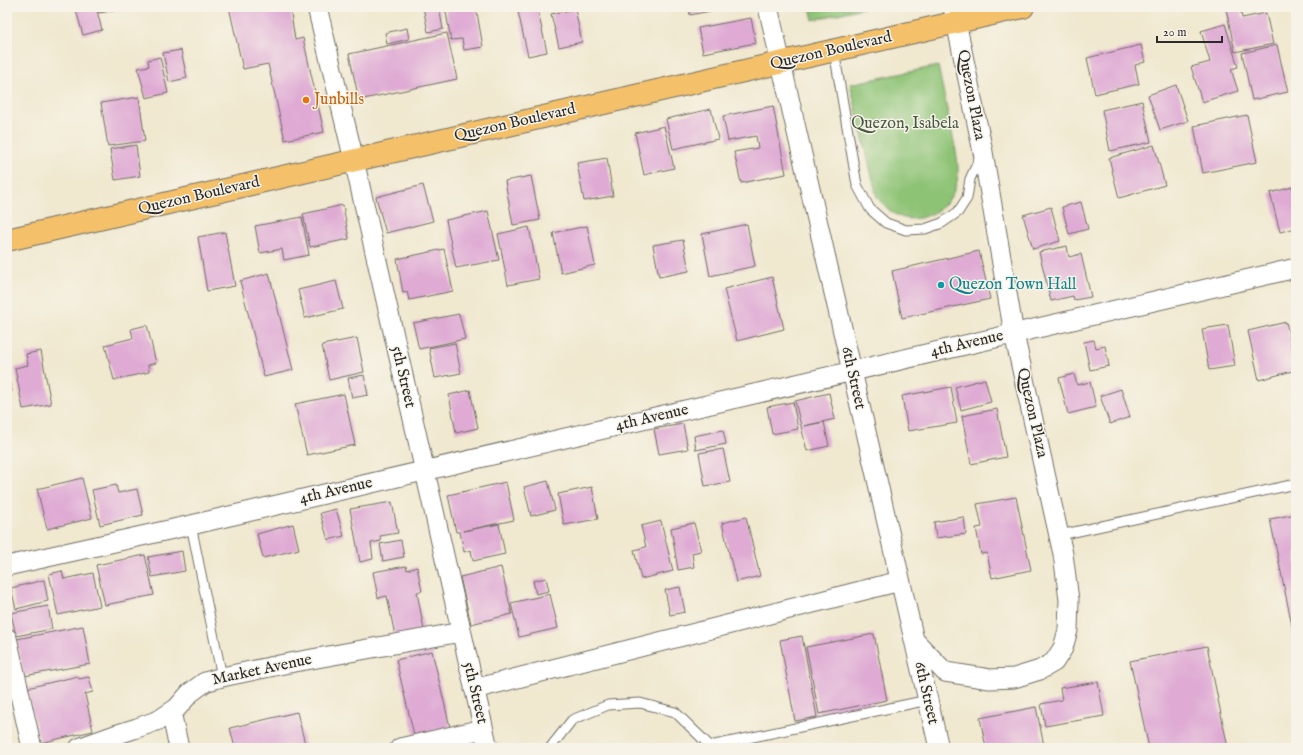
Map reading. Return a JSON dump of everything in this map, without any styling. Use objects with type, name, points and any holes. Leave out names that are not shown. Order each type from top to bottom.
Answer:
[{"type":"highway","name":"Quezon Boulevard","points":[[7,240],[834,51],[955,15],[1015,8]]},
{"type":"street","name":"5th Street","points":[[317,7],[354,160],[488,748]]},
{"type":"street","name":"6th Street","points":[[768,7],[938,748]]},
{"type":"street","name":"Quezon Plaza","points":[[914,640],[945,672],[990,680],[1014,678],[1040,670],[1054,662],[1063,648],[1068,630],[1069,600],[1060,535],[1014,334],[983,152],[955,15]]},
{"type":"street","name":"4th Avenue","points":[[7,566],[191,525],[1296,268]]},
{"type":"street","points":[[474,689],[900,581]]},
{"type":"street","name":"Market Avenue","points":[[79,748],[159,720],[177,708],[190,693],[205,682],[284,664],[461,632]]},
{"type":"street","points":[[7,638],[32,748]]},
{"type":"street","points":[[171,712],[179,748]]},
{"type":"street","points":[[400,748],[483,729]]},
{"type":"lane","points":[[834,51],[857,185],[870,209],[886,223],[906,230],[925,229],[942,223],[958,212],[967,198],[970,179],[983,152]]},
{"type":"lane","points":[[1060,535],[1296,484]]},
{"type":"lane","points":[[191,525],[222,677]]},
{"type":"lane","points":[[550,748],[572,720],[608,705],[640,703],[675,712],[710,747],[928,700]]},
{"type":"green space","points":[[810,7],[867,7],[813,20]]},
{"type":"green space","name":"Quezon, Isabela","points":[[938,66],[958,165],[956,187],[953,194],[944,206],[938,210],[916,219],[903,218],[887,208],[877,197],[850,84]]},
{"type":"building","points":[[85,7],[96,7],[102,30],[83,35],[76,10]]},
{"type":"building","points":[[98,7],[130,7],[130,8],[99,13]]},
{"type":"building","points":[[229,7],[290,7],[295,40],[303,38],[324,132],[285,140],[268,64],[243,69]]},
{"type":"building","points":[[423,7],[439,7],[443,29],[428,32]]},
{"type":"building","points":[[445,7],[476,7],[483,47],[464,50],[462,39],[451,40]]},
{"type":"building","points":[[517,7],[537,7],[547,52],[528,56]]},
{"type":"building","points":[[689,7],[714,7],[715,10],[690,15]]},
{"type":"building","points":[[1240,7],[1242,18],[1266,13],[1273,44],[1235,52],[1226,9]]},
{"type":"building","points":[[575,9],[582,42],[559,47],[551,14]]},
{"type":"building","points":[[751,18],[756,43],[703,53],[698,28]]},
{"type":"building","points":[[1225,24],[1238,67],[1231,69],[1238,91],[1202,102],[1191,67],[1210,62],[1201,31]]},
{"type":"building","points":[[407,28],[409,39],[387,44],[385,33]]},
{"type":"building","points":[[447,33],[457,79],[359,100],[349,54]]},
{"type":"building","points":[[1141,45],[1145,62],[1135,65],[1139,84],[1095,94],[1087,58]]},
{"type":"building","points":[[1277,45],[1288,92],[1252,100],[1242,53]]},
{"type":"building","points":[[181,50],[187,78],[169,82],[163,53]]},
{"type":"building","points":[[160,57],[168,93],[146,98],[138,68],[149,66],[148,60]]},
{"type":"building","points":[[1176,85],[1188,121],[1160,130],[1148,95]]},
{"type":"building","points":[[139,97],[145,141],[108,146],[101,103]]},
{"type":"building","points":[[1142,101],[1151,142],[1110,151],[1102,110]]},
{"type":"building","points":[[773,106],[786,174],[741,183],[734,152],[758,148],[756,136],[728,141],[723,116]]},
{"type":"building","points":[[711,109],[718,139],[673,149],[666,119]]},
{"type":"building","points":[[1247,115],[1257,162],[1203,173],[1194,126]]},
{"type":"building","points":[[664,126],[674,168],[644,175],[635,133]]},
{"type":"building","points":[[136,145],[140,176],[115,180],[110,149]]},
{"type":"building","points":[[1154,145],[1165,185],[1119,198],[1109,158]]},
{"type":"building","points":[[607,158],[613,196],[584,201],[577,163]]},
{"type":"building","points":[[531,176],[540,220],[513,225],[505,181]]},
{"type":"building","points":[[423,185],[433,221],[386,233],[376,197]]},
{"type":"building","points":[[1296,186],[1296,228],[1280,232],[1270,193]]},
{"type":"building","points":[[1081,202],[1088,229],[1069,234],[1062,207]]},
{"type":"building","points":[[343,205],[349,239],[310,247],[303,214]]},
{"type":"building","points":[[1051,207],[1060,241],[1033,249],[1023,215]]},
{"type":"building","points":[[488,211],[499,260],[456,268],[446,220]]},
{"type":"building","points":[[302,217],[309,255],[284,260],[282,249],[260,253],[255,226]]},
{"type":"building","points":[[747,224],[755,266],[710,276],[702,234]]},
{"type":"building","points":[[587,226],[595,265],[561,273],[553,233]]},
{"type":"building","points":[[529,227],[539,279],[508,285],[498,234]]},
{"type":"building","points":[[225,232],[235,286],[207,291],[198,237]]},
{"type":"building","points":[[683,240],[689,271],[659,277],[653,245]]},
{"type":"building","points":[[1067,246],[1069,257],[1081,254],[1091,297],[1074,300],[1073,296],[1051,301],[1039,252]]},
{"type":"building","points":[[444,249],[453,291],[409,300],[407,292],[403,293],[397,259]]},
{"type":"building","name":"Quezon Town Hall","points":[[979,251],[990,299],[902,318],[892,271]]},
{"type":"building","points":[[269,273],[293,370],[264,377],[240,281]]},
{"type":"building","points":[[772,277],[784,329],[737,341],[724,289]]},
{"type":"building","points":[[336,281],[343,309],[305,318],[298,290]]},
{"type":"building","points":[[459,314],[465,339],[419,349],[413,323]]},
{"type":"building","points":[[1286,322],[1296,364],[1296,370],[1259,380],[1248,331]]},
{"type":"building","points":[[147,325],[156,363],[148,365],[149,372],[114,380],[105,345],[133,338],[131,329]]},
{"type":"building","points":[[1228,325],[1235,366],[1209,370],[1202,329]]},
{"type":"building","points":[[357,338],[364,372],[329,380],[322,345]]},
{"type":"building","points":[[1094,340],[1096,348],[1105,346],[1109,366],[1090,370],[1084,342]]},
{"type":"building","points":[[455,343],[461,373],[435,378],[429,348]]},
{"type":"building","points":[[41,351],[51,404],[23,409],[15,368],[28,365],[26,354]]},
{"type":"building","points":[[7,373],[12,391],[7,393]]},
{"type":"building","points":[[1074,374],[1077,385],[1090,382],[1096,407],[1068,414],[1059,378]]},
{"type":"building","points":[[364,375],[368,395],[352,398],[348,378]]},
{"type":"building","points":[[985,379],[991,402],[961,410],[955,387]]},
{"type":"building","points":[[951,387],[957,423],[908,431],[902,396]]},
{"type":"building","points":[[1121,389],[1130,417],[1110,424],[1100,396]]},
{"type":"building","points":[[470,390],[478,428],[456,433],[449,395]]},
{"type":"building","points":[[829,393],[835,419],[804,426],[824,422],[829,446],[807,451],[795,401]]},
{"type":"building","points":[[344,394],[355,445],[307,455],[295,404]]},
{"type":"building","points":[[793,402],[798,429],[772,434],[767,407]]},
{"type":"building","points":[[997,409],[1006,457],[971,464],[962,416]]},
{"type":"building","points":[[683,424],[688,449],[659,454],[654,429]]},
{"type":"building","points":[[723,430],[726,444],[696,450],[694,436]]},
{"type":"building","points":[[723,449],[730,482],[705,486],[699,453]]},
{"type":"building","points":[[82,478],[92,518],[47,529],[37,489]]},
{"type":"building","points":[[548,481],[555,510],[531,516],[524,487]]},
{"type":"building","points":[[506,482],[514,520],[463,531],[499,524],[505,554],[473,561],[471,550],[464,552],[460,532],[456,532],[448,495]]},
{"type":"building","points":[[116,485],[118,493],[137,489],[143,515],[100,525],[92,490]]},
{"type":"building","points":[[592,487],[598,519],[564,525],[558,494]]},
{"type":"building","points":[[1016,497],[1031,570],[992,578],[987,553],[981,554],[976,528],[982,527],[977,504]]},
{"type":"building","points":[[392,502],[398,533],[380,536],[381,541],[371,543],[373,559],[360,562],[350,509]]},
{"type":"building","points":[[336,509],[344,536],[328,540],[320,513]]},
{"type":"building","points":[[1296,514],[1296,640],[1295,640],[1270,519]]},
{"type":"building","points":[[746,517],[760,576],[736,582],[722,523]]},
{"type":"building","points":[[964,517],[966,534],[936,538],[934,522]]},
{"type":"building","points":[[661,521],[673,571],[641,579],[634,550],[646,547],[641,526]]},
{"type":"building","points":[[694,523],[701,551],[692,553],[694,567],[678,570],[671,528]]},
{"type":"building","points":[[293,524],[299,549],[263,558],[257,534]]},
{"type":"building","points":[[401,540],[404,557],[383,561],[380,544]]},
{"type":"building","points":[[182,551],[185,571],[152,577],[148,557]]},
{"type":"building","points":[[145,555],[154,595],[105,605],[96,565]]},
{"type":"building","points":[[406,566],[407,570],[417,567],[422,591],[417,592],[424,630],[395,636],[387,596],[378,598],[373,572]]},
{"type":"building","points":[[501,567],[512,614],[471,624],[460,577]]},
{"type":"building","points":[[62,571],[64,579],[93,573],[100,606],[58,615],[49,574]]},
{"type":"building","points":[[546,578],[549,591],[536,594],[533,581]]},
{"type":"building","points":[[44,580],[48,601],[16,609],[11,588]]},
{"type":"building","points":[[680,587],[685,612],[670,615],[665,590]]},
{"type":"building","points":[[550,594],[558,628],[519,637],[511,603]]},
{"type":"building","points":[[48,606],[52,629],[16,636],[11,613]]},
{"type":"building","points":[[83,626],[90,664],[24,676],[17,639]]},
{"type":"building","points":[[874,634],[887,700],[819,714],[806,647]]},
{"type":"building","points":[[802,636],[817,717],[795,721],[780,640]]},
{"type":"building","points":[[1207,646],[1228,748],[1149,748],[1130,661]]},
{"type":"building","points":[[432,651],[450,727],[414,735],[396,660]]},
{"type":"building","points":[[78,676],[79,679],[89,677],[93,692],[85,694],[93,731],[40,743],[27,688]]},
{"type":"building","points":[[1098,682],[1104,716],[1045,726],[1041,704],[1062,700],[1060,688]]},
{"type":"building","points":[[1036,707],[1044,746],[1032,748],[986,748],[980,718]]},
{"type":"building","points":[[297,712],[306,748],[235,748],[230,728]]},
{"type":"place","name":"Junbills","points":[[306,100]]},
{"type":"place","name":"Quezon Town Hall","points":[[941,285]]}]
